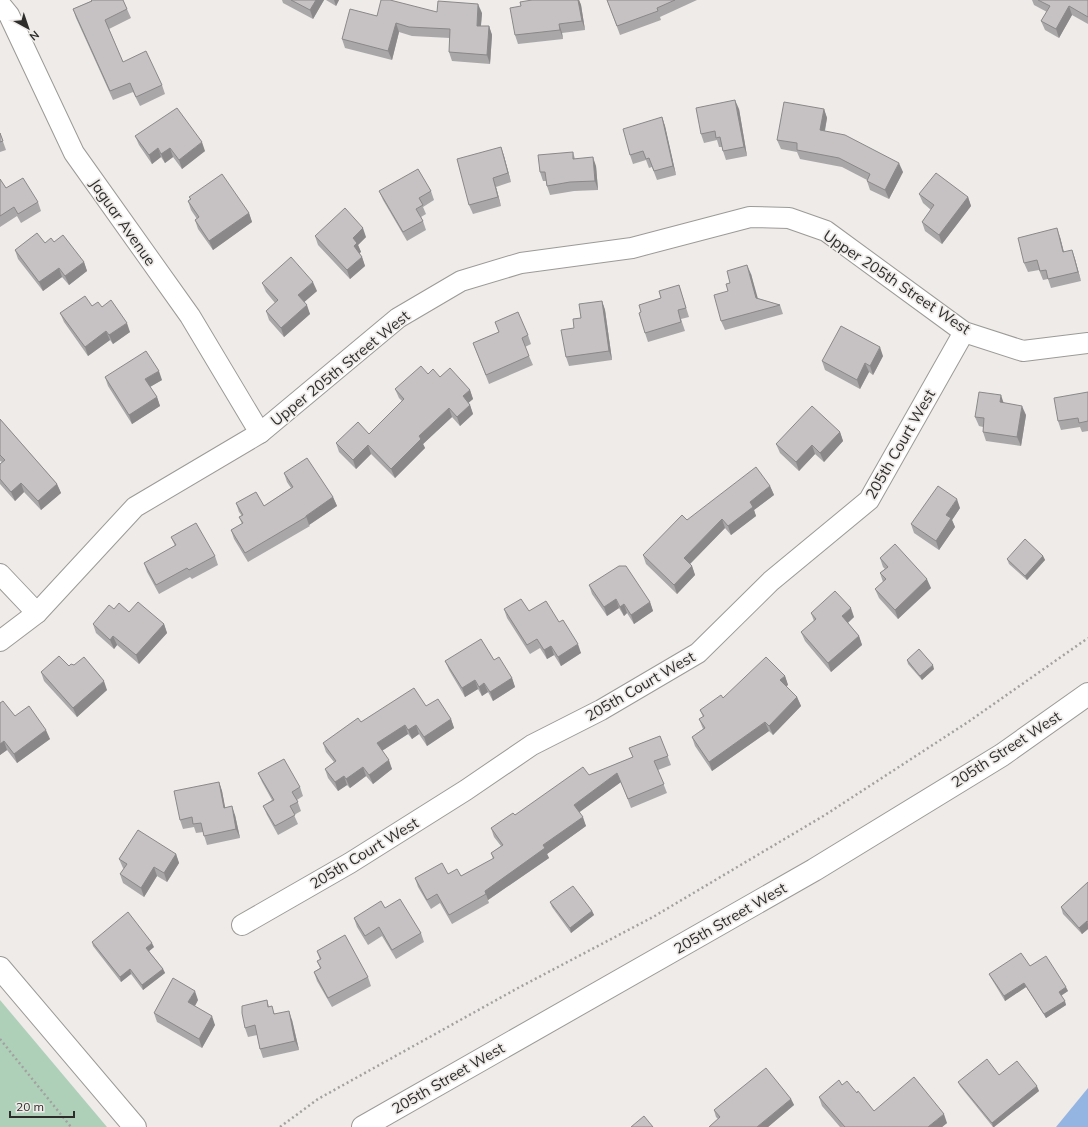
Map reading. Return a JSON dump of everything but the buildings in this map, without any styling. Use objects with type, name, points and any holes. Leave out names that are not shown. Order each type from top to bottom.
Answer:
[{"type":"street","name":"Jaguar Avenue","points":[[0,4],[9,15],[74,153],[190,316],[260,433]]},
{"type":"street","name":"Upper 205th Street West","points":[[0,641],[38,612],[135,507],[260,433],[398,318],[461,281],[521,263],[632,248],[750,218],[789,218],[826,231],[964,332],[1023,351],[1088,343]]},
{"type":"street","name":"205th Court West","points":[[242,925],[350,864],[466,790],[532,745],[601,710],[698,653],[771,581],[869,500],[964,332]]},
{"type":"street","points":[[0,574],[38,612]]},
{"type":"street","name":"205th Street West","points":[[363,1127],[814,870],[1002,755],[1088,694]]},
{"type":"street","points":[[0,968],[135,1127]]},
{"type":"path","points":[[280,1127],[318,1099],[518,988],[653,917],[824,815],[968,722],[1088,638]]},
{"type":"path","points":[[0,1039],[71,1127]]},
{"type":"green space","points":[[0,1000],[107,1127],[0,1127]]},
{"type":"water","points":[[1088,1088],[1088,1127],[1056,1127]]}]
